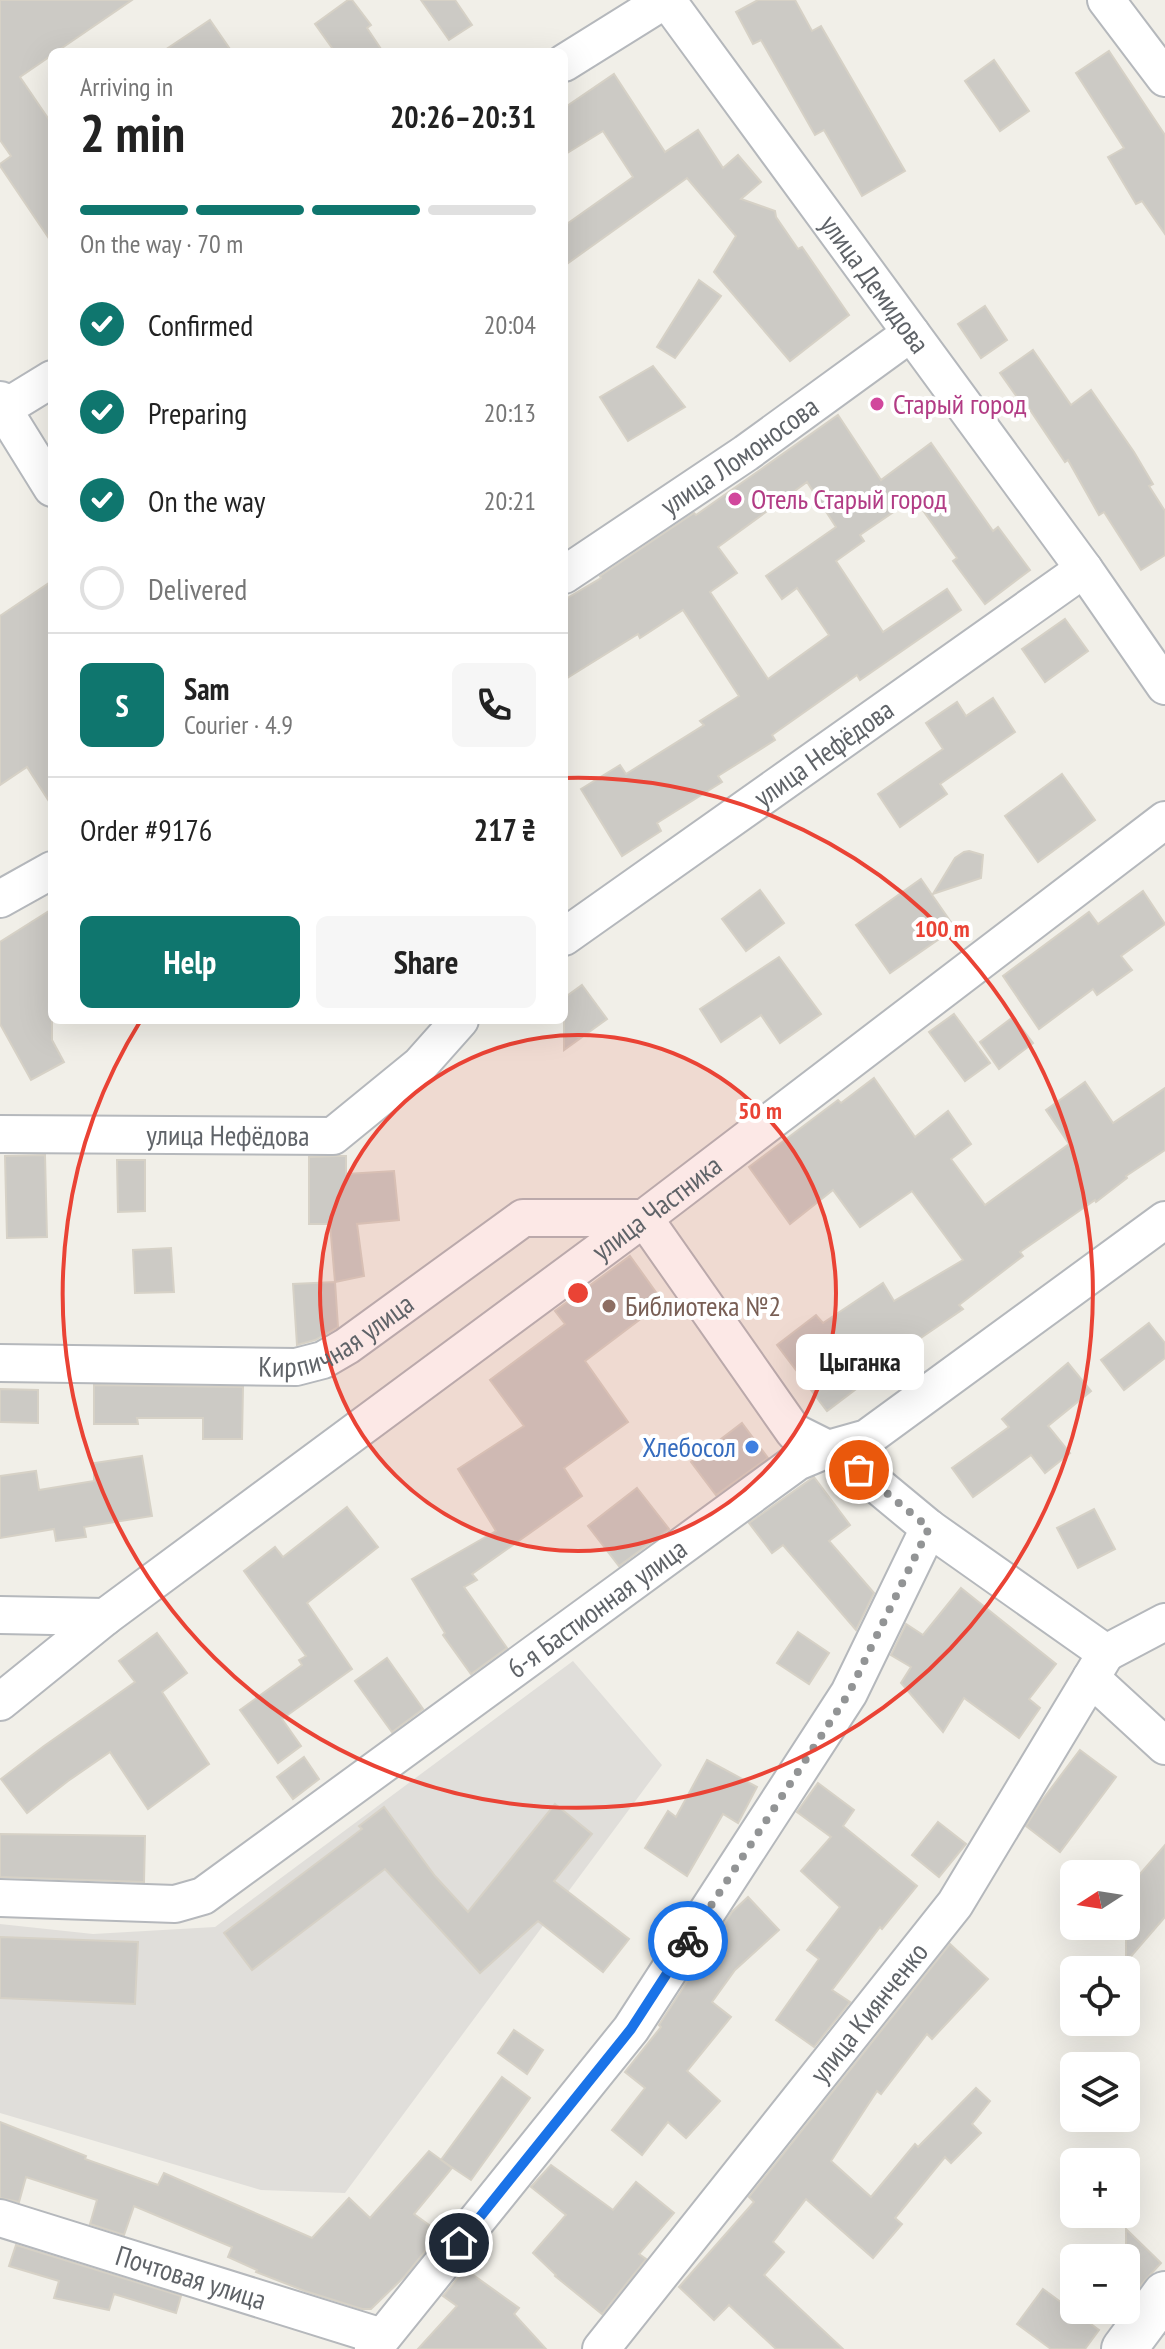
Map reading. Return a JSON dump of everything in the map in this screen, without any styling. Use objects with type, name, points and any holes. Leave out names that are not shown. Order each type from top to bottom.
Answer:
[{"type":"main road","points":[[1124,2349],[1165,2294]]},
{"type":"street","points":[[568,61],[666,0]]},
{"type":"street","name":"улица Демидова","points":[[666,0],[1084,569],[1165,686]]},
{"type":"street","points":[[1106,0],[1165,78]]},
{"type":"street","name":"улица Ломоносова","points":[[568,572],[746,453],[911,333]]},
{"type":"street","points":[[48,381],[1,408],[48,482]]},
{"type":"street","name":"улица Нефёдова","points":[[568,934],[1084,569]]},
{"type":"street","name":"улица Частника","points":[[0,1702],[105,1617],[644,1218],[1165,820]]},
{"type":"street","points":[[0,899],[48,872]]},
{"type":"street","name":"улица Нефёдова","points":[[0,1134],[333,1136],[420,1065],[456,1024]]},
{"type":"street","name":"Кирпичная улица","points":[[0,1363],[296,1367],[323,1360],[347,1346],[523,1218],[644,1218]]},
{"type":"street","points":[[644,1218],[794,1432],[828,1449],[859,1470],[1099,1666],[1165,1746]]},
{"type":"street","name":"6-я Бастионная улица","points":[[0,1898],[175,1904],[203,1896],[797,1462],[867,1438],[1165,1220]]},
{"type":"street","points":[[378,2343],[631,2029],[849,1693],[929,1528]]},
{"type":"street","points":[[0,1615],[105,1617]]},
{"type":"street","points":[[1099,1666],[1165,1622]]},
{"type":"street","name":"улица Киянченко","points":[[601,2349],[955,1904],[1099,1666]]},
{"type":"street","name":"Почтовая улица","points":[[0,2218],[378,2343]]},
{"type":"shaded area","points":[[573,1661],[662,1765],[345,2193],[261,2190],[0,2113],[0,1924],[93,1934],[215,1927]]},
{"type":"building","points":[[0,0],[132,0],[62,48],[48,48],[48,58],[20,77],[48,118],[48,237],[0,166],[11,156],[0,140]]},
{"type":"building","points":[[352,0],[371,25],[367,28],[380,48],[332,48],[315,24]]},
{"type":"building","points":[[421,0],[455,0],[472,25],[449,40]]},
{"type":"building","points":[[758,0],[795,0],[812,31],[821,26],[905,171],[862,196],[824,130],[815,135],[761,40],[753,44],[736,12]]},
{"type":"building","points":[[210,20],[229,48],[168,48]]},
{"type":"building","points":[[1109,51],[1165,135],[1165,234],[1142,201],[1136,204],[1108,157],[1124,148],[1076,73]]},
{"type":"building","points":[[994,60],[1029,111],[1000,131],[965,81]]},
{"type":"building","points":[[614,74],[665,152],[698,130],[723,168],[738,155],[761,182],[741,199],[775,211],[798,249],[802,247],[849,315],[790,361],[714,272],[736,236],[687,178],[568,263],[568,223],[633,177],[603,131],[568,153],[568,105]]},
{"type":"building","points":[[699,280],[721,296],[675,358],[657,347]]},
{"type":"building","points":[[985,306],[1007,340],[981,358],[958,324]]},
{"type":"building","points":[[1033,350],[1071,405],[1091,390],[1153,484],[1149,486],[1165,511],[1165,555],[1141,570],[1104,512],[1099,515],[1068,460],[1065,462],[1022,398],[1019,400],[1000,373]]},
{"type":"building","points":[[653,366],[685,407],[628,441],[600,397]]},
{"type":"building","points":[[838,415],[881,480],[931,443],[993,531],[998,527],[1030,570],[985,604],[953,561],[957,558],[914,498],[860,535],[864,541],[836,561],[883,632],[947,589],[961,610],[860,680],[857,675],[772,735],[775,740],[718,776],[722,782],[657,823],[661,831],[622,856],[581,789],[620,765],[626,774],[704,725],[700,721],[739,696],[683,610],[568,678],[568,598],[694,513],[696,515]],"holes":[[[807,482],[836,527],[766,576],[782,599],[797,588],[829,635],[768,679],[710,592],[737,573],[718,547]]]},
{"type":"building","points":[[48,584],[48,800],[27,767],[0,785],[0,616]]},
{"type":"building","points":[[1065,619],[1088,651],[1045,682],[1022,649]]},
{"type":"building","points":[[993,698],[1015,732],[940,784],[947,794],[900,827],[878,794],[943,749],[926,723],[957,702],[966,716]]},
{"type":"building","points":[[1062,774],[1095,820],[1038,862],[1005,816]]},
{"type":"building","points":[[969,851],[983,855],[981,878],[933,894],[955,858]]},
{"type":"building","points":[[921,879],[955,928],[890,973],[856,925]]},
{"type":"building","points":[[760,890],[784,923],[746,951],[722,919]]},
{"type":"building","points":[[1143,891],[1165,924],[1121,956],[1132,970],[1097,995],[1093,989],[1039,1029],[1003,976],[1089,912],[1098,924]]},
{"type":"building","points":[[48,912],[48,1024],[52,1024],[52,1040],[64,1062],[31,1080],[0,1024],[0,942]]},
{"type":"building","points":[[779,957],[821,1014],[780,1043],[761,1015],[721,1042],[700,1009]]},
{"type":"building","points":[[582,985],[607,1019],[564,1050],[564,1024],[568,1024],[568,995]]},
{"type":"building","points":[[954,1014],[990,1063],[965,1081],[929,1032]]},
{"type":"building","points":[[1013,1017],[1033,1043],[999,1069],[980,1042]]},
{"type":"building","points":[[874,1078],[915,1137],[948,1111],[971,1144],[951,1159],[985,1205],[1069,1144],[1046,1110],[1085,1082],[1113,1123],[1165,1088],[1165,1150],[1126,1176],[1096,1202],[1020,1252],[1023,1256],[959,1305],[963,1309],[865,1376],[868,1380],[827,1411],[777,1345],[816,1315],[823,1323],[883,1283],[894,1301],[963,1260],[912,1191],[860,1227],[833,1190],[790,1224],[749,1167],[838,1100],[841,1103]]},
{"type":"building","points":[[45,1155],[47,1237],[7,1238],[5,1156]]},
{"type":"building","points":[[346,1156],[346,1174],[394,1171],[399,1220],[357,1224],[364,1276],[335,1282],[330,1224],[309,1224],[309,1157]]},
{"type":"building","points":[[117,1160],[145,1160],[145,1211],[118,1212]]},
{"type":"building","points":[[171,1248],[174,1292],[135,1293],[133,1250]]},
{"type":"building","points":[[630,1256],[663,1302],[585,1361],[628,1422],[564,1468],[582,1496],[472,1574],[477,1580],[464,1587],[507,1648],[471,1674],[443,1635],[445,1633],[412,1579],[496,1531],[458,1469],[524,1426],[490,1380],[565,1324],[555,1311]]},
{"type":"building","points":[[335,1282],[338,1327],[315,1340],[297,1345],[293,1284]]},
{"type":"building","points":[[1149,1323],[1165,1343],[1165,1358],[1124,1390],[1101,1360]]},
{"type":"building","points":[[1068,1363],[1091,1391],[1048,1426],[1070,1453],[1045,1473],[1031,1455],[973,1497],[952,1468],[1009,1427],[1002,1419]]},
{"type":"building","points":[[94,1385],[243,1387],[242,1439],[203,1439],[203,1418],[137,1418],[138,1424],[94,1424]]},
{"type":"building","points":[[0,1389],[38,1390],[38,1423],[0,1422]]},
{"type":"building","points":[[742,1423],[768,1458],[716,1495],[691,1462]]},
{"type":"building","points":[[142,1456],[152,1516],[84,1527],[86,1537],[56,1541],[54,1529],[0,1538],[0,1476],[36,1471],[39,1490],[94,1481],[94,1463]]},
{"type":"building","points":[[814,1477],[850,1525],[829,1541],[874,1593],[856,1630],[783,1545],[772,1553],[749,1523]]},
{"type":"building","points":[[637,1488],[669,1529],[619,1566],[588,1526]]},
{"type":"building","points":[[347,1507],[378,1547],[307,1603],[352,1669],[282,1719],[301,1746],[278,1763],[240,1710],[302,1665],[299,1660],[306,1656],[244,1571],[275,1547],[283,1557]]},
{"type":"building","points":[[1094,1509],[1115,1549],[1078,1568],[1057,1528]]},
{"type":"building","points":[[961,1588],[1056,1664],[1029,1699],[1040,1708],[1019,1738],[964,1698],[943,1732],[901,1683],[911,1667],[891,1655],[906,1624],[923,1635]]},
{"type":"building","points":[[798,1632],[829,1653],[809,1684],[777,1663]]},
{"type":"building","points":[[157,1633],[187,1673],[162,1692],[209,1764],[148,1809],[110,1752],[27,1813],[1,1779],[135,1682],[119,1661]]},
{"type":"building","points":[[387,1658],[423,1709],[392,1732],[355,1681]]},
{"type":"building","points":[[1080,1750],[1116,1777],[1060,1852],[1026,1826]]},
{"type":"building","points":[[304,1757],[319,1779],[293,1799],[277,1777]]},
{"type":"building","points":[[707,1760],[757,1787],[738,1823],[723,1814],[687,1876],[645,1848],[668,1811],[676,1817]]},
{"type":"building","points":[[818,1783],[854,1810],[843,1826],[917,1886],[882,1929],[880,1927],[832,1990],[850,2002],[814,2047],[776,2020],[819,1959],[807,1950],[840,1907],[801,1871],[831,1837],[797,1812]]},
{"type":"building","points":[[555,1804],[592,1834],[554,1881],[629,1939],[603,1972],[538,1921],[480,1973],[385,1869],[252,1970],[224,1933],[362,1829],[359,1826],[384,1807],[435,1876],[468,1912]]},
{"type":"building","points":[[938,1822],[966,1844],[939,1877],[912,1855]]},
{"type":"building","points":[[0,1834],[145,1836],[144,1882],[0,1877]]},
{"type":"building","points":[[1165,1845],[1165,1917],[1131,1956],[1126,1956],[1126,1940],[1140,1940],[1140,1874]]},
{"type":"building","points":[[748,1897],[779,1930],[735,1970],[712,2002],[731,2017],[687,2071],[720,2101],[686,2138],[668,2122],[642,2155],[612,2130],[645,2088],[625,2072],[661,2027],[659,2025],[732,1912]]},
{"type":"building","points":[[0,1937],[138,1942],[135,2004],[0,1998]]},
{"type":"building","points":[[950,1944],[988,1979],[932,2039],[927,2034],[881,2094],[877,2091],[831,2161],[871,2197],[915,2144],[918,2147],[976,2088],[990,2101],[972,2124],[981,2133],[951,2163],[945,2157],[895,2218],[902,2224],[873,2258],[806,2199],[773,2242],[784,2252],[764,2275],[843,2349],[776,2349],[729,2305],[714,2320],[679,2287],[754,2202],[749,2197]]},
{"type":"building","points":[[514,2030],[543,2050],[527,2074],[498,2053]]},
{"type":"building","points":[[502,2077],[530,2098],[471,2180],[441,2160]]},
{"type":"building","points":[[0,2122],[86,2156],[85,2159],[158,2185],[164,2173],[312,2238],[349,2198],[370,2218],[429,2151],[452,2168],[414,2214],[436,2230],[428,2242],[431,2244],[405,2276],[371,2309],[362,2309],[256,2272],[228,2257],[232,2247],[134,2206],[124,2235],[90,2224],[97,2200],[26,2177],[19,2202],[0,2198]]},
{"type":"building","points":[[551,2165],[613,2210],[636,2182],[674,2213],[639,2254],[646,2259],[602,2314],[555,2276],[533,2253],[566,2215],[531,2187]]},
{"type":"building","points":[[1126,2229],[1161,2263],[1140,2286],[1140,2244],[1126,2244]]},
{"type":"building","points":[[16,2245],[181,2296],[176,2313],[114,2294],[109,2310],[54,2298],[59,2281],[9,2266]]},
{"type":"building","points":[[465,2269],[519,2308],[514,2314],[546,2349],[418,2349],[457,2306],[443,2296]]},
{"type":"building","points":[[1043,2289],[1060,2301],[1060,2324],[1091,2324],[1099,2330],[1085,2349],[1051,2349],[1017,2324]]},
{"type":"way so far","points":[[688,1941],[849,1693],[929,1528],[859,1470]]},
{"type":"place","name":"Старый город","points":[[877,404]]},
{"type":"place","name":"Отель Старый город","points":[[735,499]]},
{"type":"place","name":"Библиотека №2","points":[[609,1306]]},
{"type":"place","name":"Хлебосол","points":[[752,1447]]},
{"type":"place","name":"Цыганка","points":[[859,1470]]},
{"type":"route","points":[[459,2243],[631,2029],[688,1941]]}]
